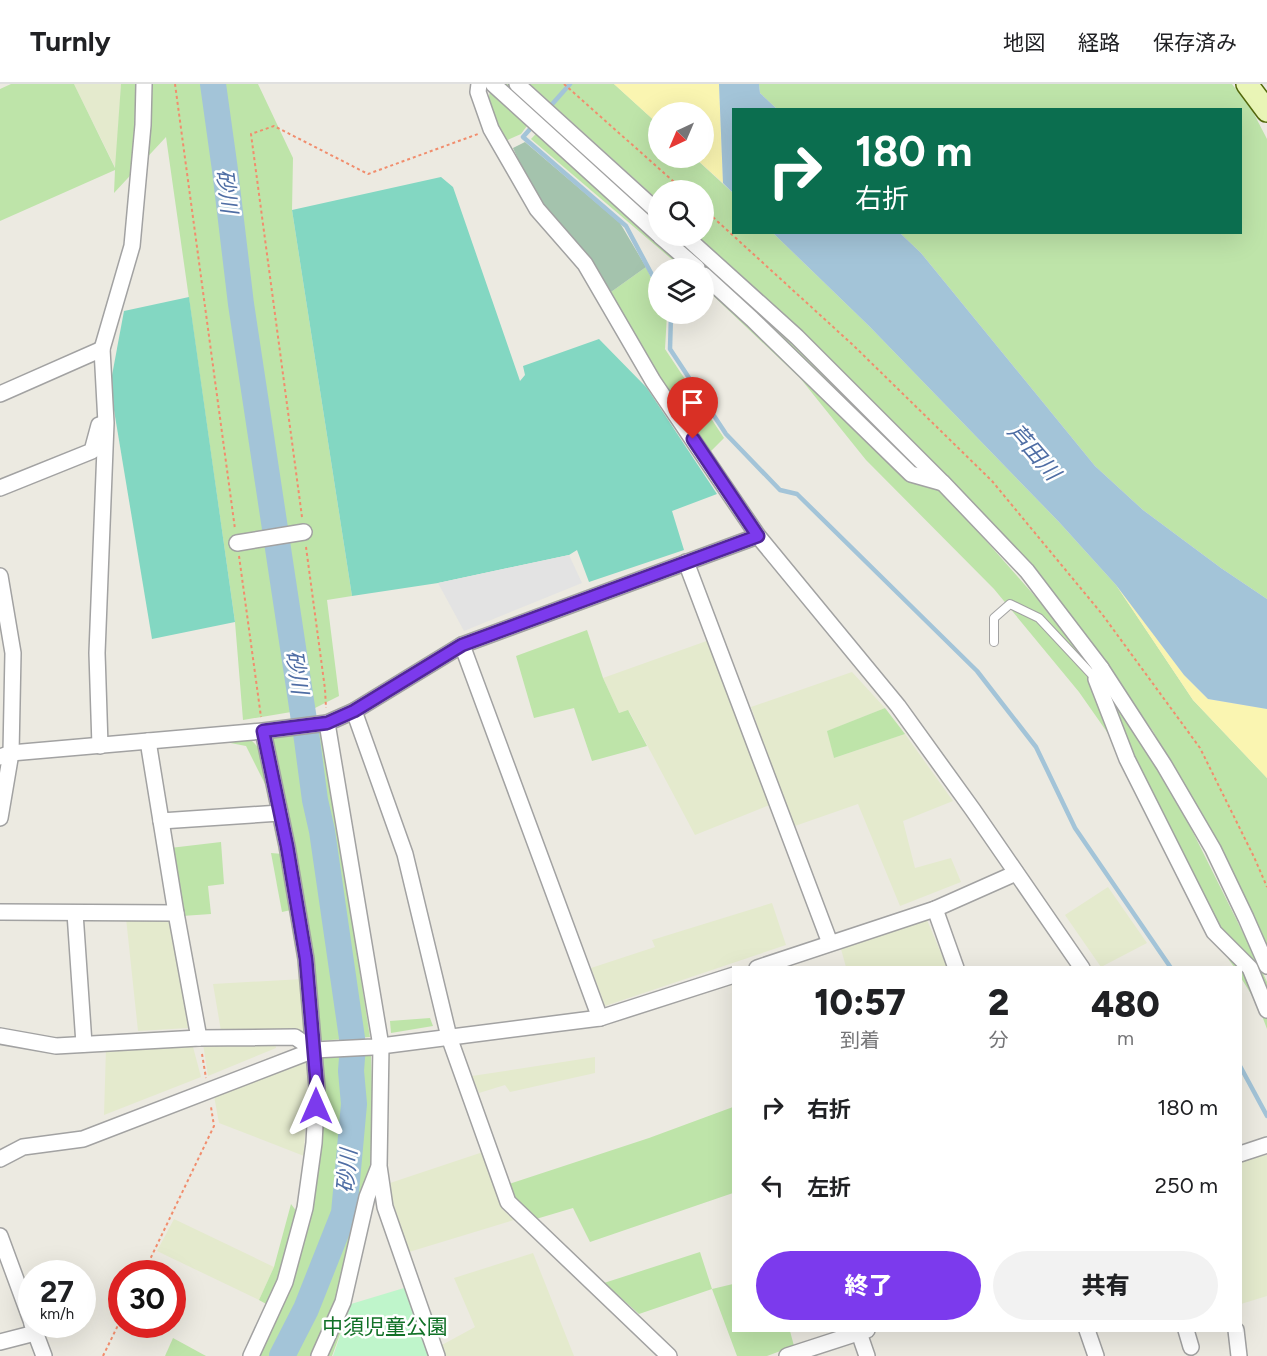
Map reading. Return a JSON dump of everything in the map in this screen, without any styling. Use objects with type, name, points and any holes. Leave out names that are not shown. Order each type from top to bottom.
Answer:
[{"type":"street","points":[[100,746],[97,652],[106,423],[102,349],[132,246],[143,125],[144,84]]},
{"type":"street","points":[[479,84],[478,92],[491,129],[537,209],[585,264],[654,381],[758,536],[898,706],[1081,966]]},
{"type":"street","points":[[493,84],[648,225]]},
{"type":"street","points":[[517,84],[648,203]]},
{"type":"street","points":[[1248,84],[1267,111]]},
{"type":"street","points":[[672,246],[685,258]]},
{"type":"street","points":[[696,246],[797,337],[1027,571],[1164,765],[1213,849],[1267,966]]},
{"type":"street","points":[[714,284],[911,474],[944,484]]},
{"type":"street","points":[[0,394],[102,349]]},
{"type":"street","points":[[0,488],[92,451],[99,425],[106,423]]},
{"type":"street","points":[[237,543],[304,532]]},
{"type":"street","points":[[5,755],[327,723],[354,711],[462,645],[758,536]]},
{"type":"street","points":[[686,562],[830,943]]},
{"type":"street","points":[[0,576],[12,653],[0,818]]},
{"type":"street","points":[[462,645],[600,1018]]},
{"type":"street","points":[[1098,674],[1127,759],[1214,932],[1250,968],[1267,1010]]},
{"type":"street","points":[[354,711],[405,854],[449,1037],[508,1202],[669,1356]]},
{"type":"street","points":[[327,723],[377,1047],[379,1166],[385,1207],[437,1356]]},
{"type":"street","points":[[251,1356],[285,1282],[305,1208],[314,1143],[317,1088],[306,959],[263,731]]},
{"type":"street","points":[[148,741],[199,1038]]},
{"type":"street","points":[[161,821],[280,813]]},
{"type":"street","points":[[763,966],[935,909],[1016,873]]},
{"type":"street","points":[[935,909],[955,966]]},
{"type":"street","points":[[0,912],[176,914]]},
{"type":"street","points":[[75,913],[84,1044]]},
{"type":"street","points":[[0,1159],[23,1147],[83,1139],[314,1050],[377,1047],[600,1018],[732,976]]},
{"type":"street","points":[[0,1036],[56,1046],[199,1038],[295,1037],[314,1050]]},
{"type":"street","points":[[1242,1153],[1267,1145]]},
{"type":"street","points":[[319,1356],[343,1302],[367,1197],[379,1166]]},
{"type":"street","points":[[0,1236],[18,1286]]},
{"type":"street","points":[[788,1356],[858,1332]]},
{"type":"street","points":[[861,1332],[867,1356]]},
{"type":"street","points":[[1088,1332],[1096,1356]]},
{"type":"street","points":[[1187,1332],[1191,1347]]},
{"type":"street","points":[[1236,1332],[1239,1356]]},
{"type":"street","points":[[0,1342],[18,1334]]},
{"type":"street","points":[[37,1338],[44,1356]]},
{"type":"lane","points":[[994,642],[994,618],[1010,604],[1039,618],[1098,674]]},
{"type":"path","points":[[175,84],[263,731]]},
{"type":"path","points":[[564,84],[671,180]]},
{"type":"path","points":[[327,723],[325,689],[252,134],[274,126],[368,174],[491,129]]},
{"type":"path","points":[[714,219],[854,346],[992,481],[1102,614],[1200,748],[1267,887]]},
{"type":"path","points":[[150,1260],[214,1126],[199,1038]]},
{"type":"path","points":[[103,1356],[112,1338]]},
{"type":"green space","points":[[11,84],[74,84],[115,168],[121,84],[258,84],[293,158],[292,210],[352,596],[327,600],[339,696],[315,708],[243,720],[235,622],[166,137],[114,193],[115,170],[0,221],[0,89]]},
{"type":"green space","points":[[74,84],[121,84],[116,169]]},
{"type":"green space","points":[[491,84],[509,84],[538,111],[521,134],[503,142],[488,103]]},
{"type":"green space","points":[[530,84],[614,84],[648,115],[648,168],[706,168],[732,192],[732,234],[774,234],[869,326],[1059,522],[1116,585],[1193,700],[1267,778],[1267,951],[1257,927],[1153,731],[1034,572],[980,512],[820,348],[708,246],[714,246],[714,180],[648,180],[648,191]]},
{"type":"green space","points":[[759,84],[1232,84],[1253,112],[1267,139],[1267,599],[1143,510],[1095,466],[921,253],[901,234],[1242,234],[1242,108],[776,108],[760,93]]},
{"type":"green space","points":[[548,121],[648,211],[648,239],[531,139]]},
{"type":"green space","points":[[525,142],[620,223],[646,267],[611,292],[538,203],[513,148]]},
{"type":"green space","points":[[441,177],[453,187],[520,381],[525,375],[523,366],[599,339],[647,388],[717,494],[672,511],[684,550],[589,582],[577,550],[569,555],[438,583],[352,596],[292,210]]},
{"type":"green space","points":[[656,246],[686,246],[699,258],[670,258]]},
{"type":"green space","points":[[646,267],[648,271],[648,324],[666,324],[665,349],[724,438],[709,453],[650,368],[611,292]]},
{"type":"green space","points":[[714,271],[797,346],[958,509],[1078,645],[1167,780],[1262,971],[1267,982],[1267,1029],[1258,1005],[1242,980],[1242,966],[1233,966],[1229,960],[1149,792],[1079,692],[994,589],[866,460],[800,378],[714,296]]},
{"type":"green space","points":[[189,297],[235,622],[152,639],[110,386],[124,311]]},
{"type":"green space","points":[[587,630],[603,678],[619,713],[628,710],[647,746],[592,761],[574,708],[534,718],[516,656]]},
{"type":"green space","points":[[715,638],[772,804],[695,835],[629,711],[619,713],[603,678]]},
{"type":"green space","points":[[852,672],[885,708],[828,731],[834,758],[905,734],[953,801],[903,821],[915,868],[951,858],[961,882],[900,906],[858,804],[792,827],[751,707]]},
{"type":"green space","points":[[885,708],[905,734],[834,758],[827,731]]},
{"type":"green space","points":[[322,729],[370,1037],[318,1041],[269,737]]},
{"type":"green space","points":[[247,737],[261,753],[269,788],[246,746],[220,741]]},
{"type":"green space","points":[[221,842],[224,884],[208,886],[211,914],[182,916],[170,848]]},
{"type":"green space","points":[[271,853],[283,854],[291,910],[282,912]]},
{"type":"green space","points":[[1108,887],[1147,943],[1100,966],[1065,915]]},
{"type":"green space","points":[[772,903],[786,945],[605,1006],[591,968],[655,947],[652,940]]},
{"type":"green space","points":[[126,918],[172,918],[188,1028],[138,1031]]},
{"type":"green space","points":[[927,920],[947,966],[846,966],[841,949]]},
{"type":"green space","points":[[303,979],[305,1032],[221,1031],[213,984]]},
{"type":"green space","points":[[430,1018],[433,1026],[391,1033],[390,1021]]},
{"type":"green space","points":[[192,1043],[201,1077],[104,1115],[106,1048]]},
{"type":"green space","points":[[275,1043],[276,1048],[208,1076],[203,1044]]},
{"type":"green space","points":[[371,1055],[375,1194],[351,1304],[332,1356],[256,1356],[291,1281],[319,1058]]},
{"type":"green space","points":[[308,1057],[304,1156],[219,1123],[214,1096]]},
{"type":"green space","points":[[595,1057],[595,1073],[510,1092],[505,1085],[479,1093],[472,1076]]},
{"type":"green space","points":[[732,1107],[732,1193],[590,1242],[573,1208],[536,1219],[514,1200],[509,1184],[649,1138]]},
{"type":"green space","points":[[483,1152],[502,1209],[514,1220],[409,1252],[387,1184]]},
{"type":"green space","points":[[1267,1155],[1267,1296],[1242,1304],[1242,1160]]},
{"type":"green space","points":[[291,1204],[297,1212],[282,1271],[268,1305],[259,1300],[274,1267]]},
{"type":"green space","points":[[174,1219],[274,1267],[259,1300],[186,1265],[186,1260],[176,1260],[157,1251]]},
{"type":"green space","points":[[700,1252],[712,1289],[639,1314],[604,1283]]},
{"type":"green space","points":[[533,1253],[574,1356],[443,1356],[440,1346],[475,1327],[454,1278]]},
{"type":"green space","points":[[732,1284],[732,1332],[790,1332],[794,1346],[767,1356],[737,1356],[712,1289]]},
{"type":"green space","name":"中須児童公園","points":[[404,1288],[429,1356],[333,1356],[351,1304]]},
{"type":"green space","points":[[173,1338],[206,1356],[165,1356]]},
{"type":"sand","points":[[614,84],[719,84],[723,183],[706,168],[714,168],[714,102],[648,102],[648,115]]},
{"type":"sand","points":[[1116,585],[1184,675],[1208,699],[1267,709],[1267,778],[1193,700]]},
{"type":"shaded area","points":[[569,555],[582,583],[464,631],[438,583]]},
{"type":"water","points":[[719,84],[759,84],[760,93],[776,108],[732,108],[732,192],[723,183]]},
{"type":"water","name":"芦田川","points":[[774,234],[901,234],[921,253],[1095,466],[1143,510],[1267,599],[1267,709],[1208,699],[1184,675],[1116,585],[1059,522],[869,326]]},
{"type":"waterway","name":"砂川","points":[[213,84],[241,304],[353,1045],[351,1071],[354,1104],[344,1213],[306,1309],[282,1356]]},
{"type":"waterway","points":[[570,84],[523,137],[626,226],[648,267]]},
{"type":"waterway","points":[[671,324],[670,349],[726,434],[780,490],[797,494],[977,671],[1036,747],[1075,828],[1170,966]]},
{"type":"waterway","points":[[1242,1070],[1267,1116]]},
{"type":"route","points":[[316,1106],[317,1088],[306,959],[287,846],[263,731],[327,723],[354,711],[462,645],[758,536],[693,439]]}]
